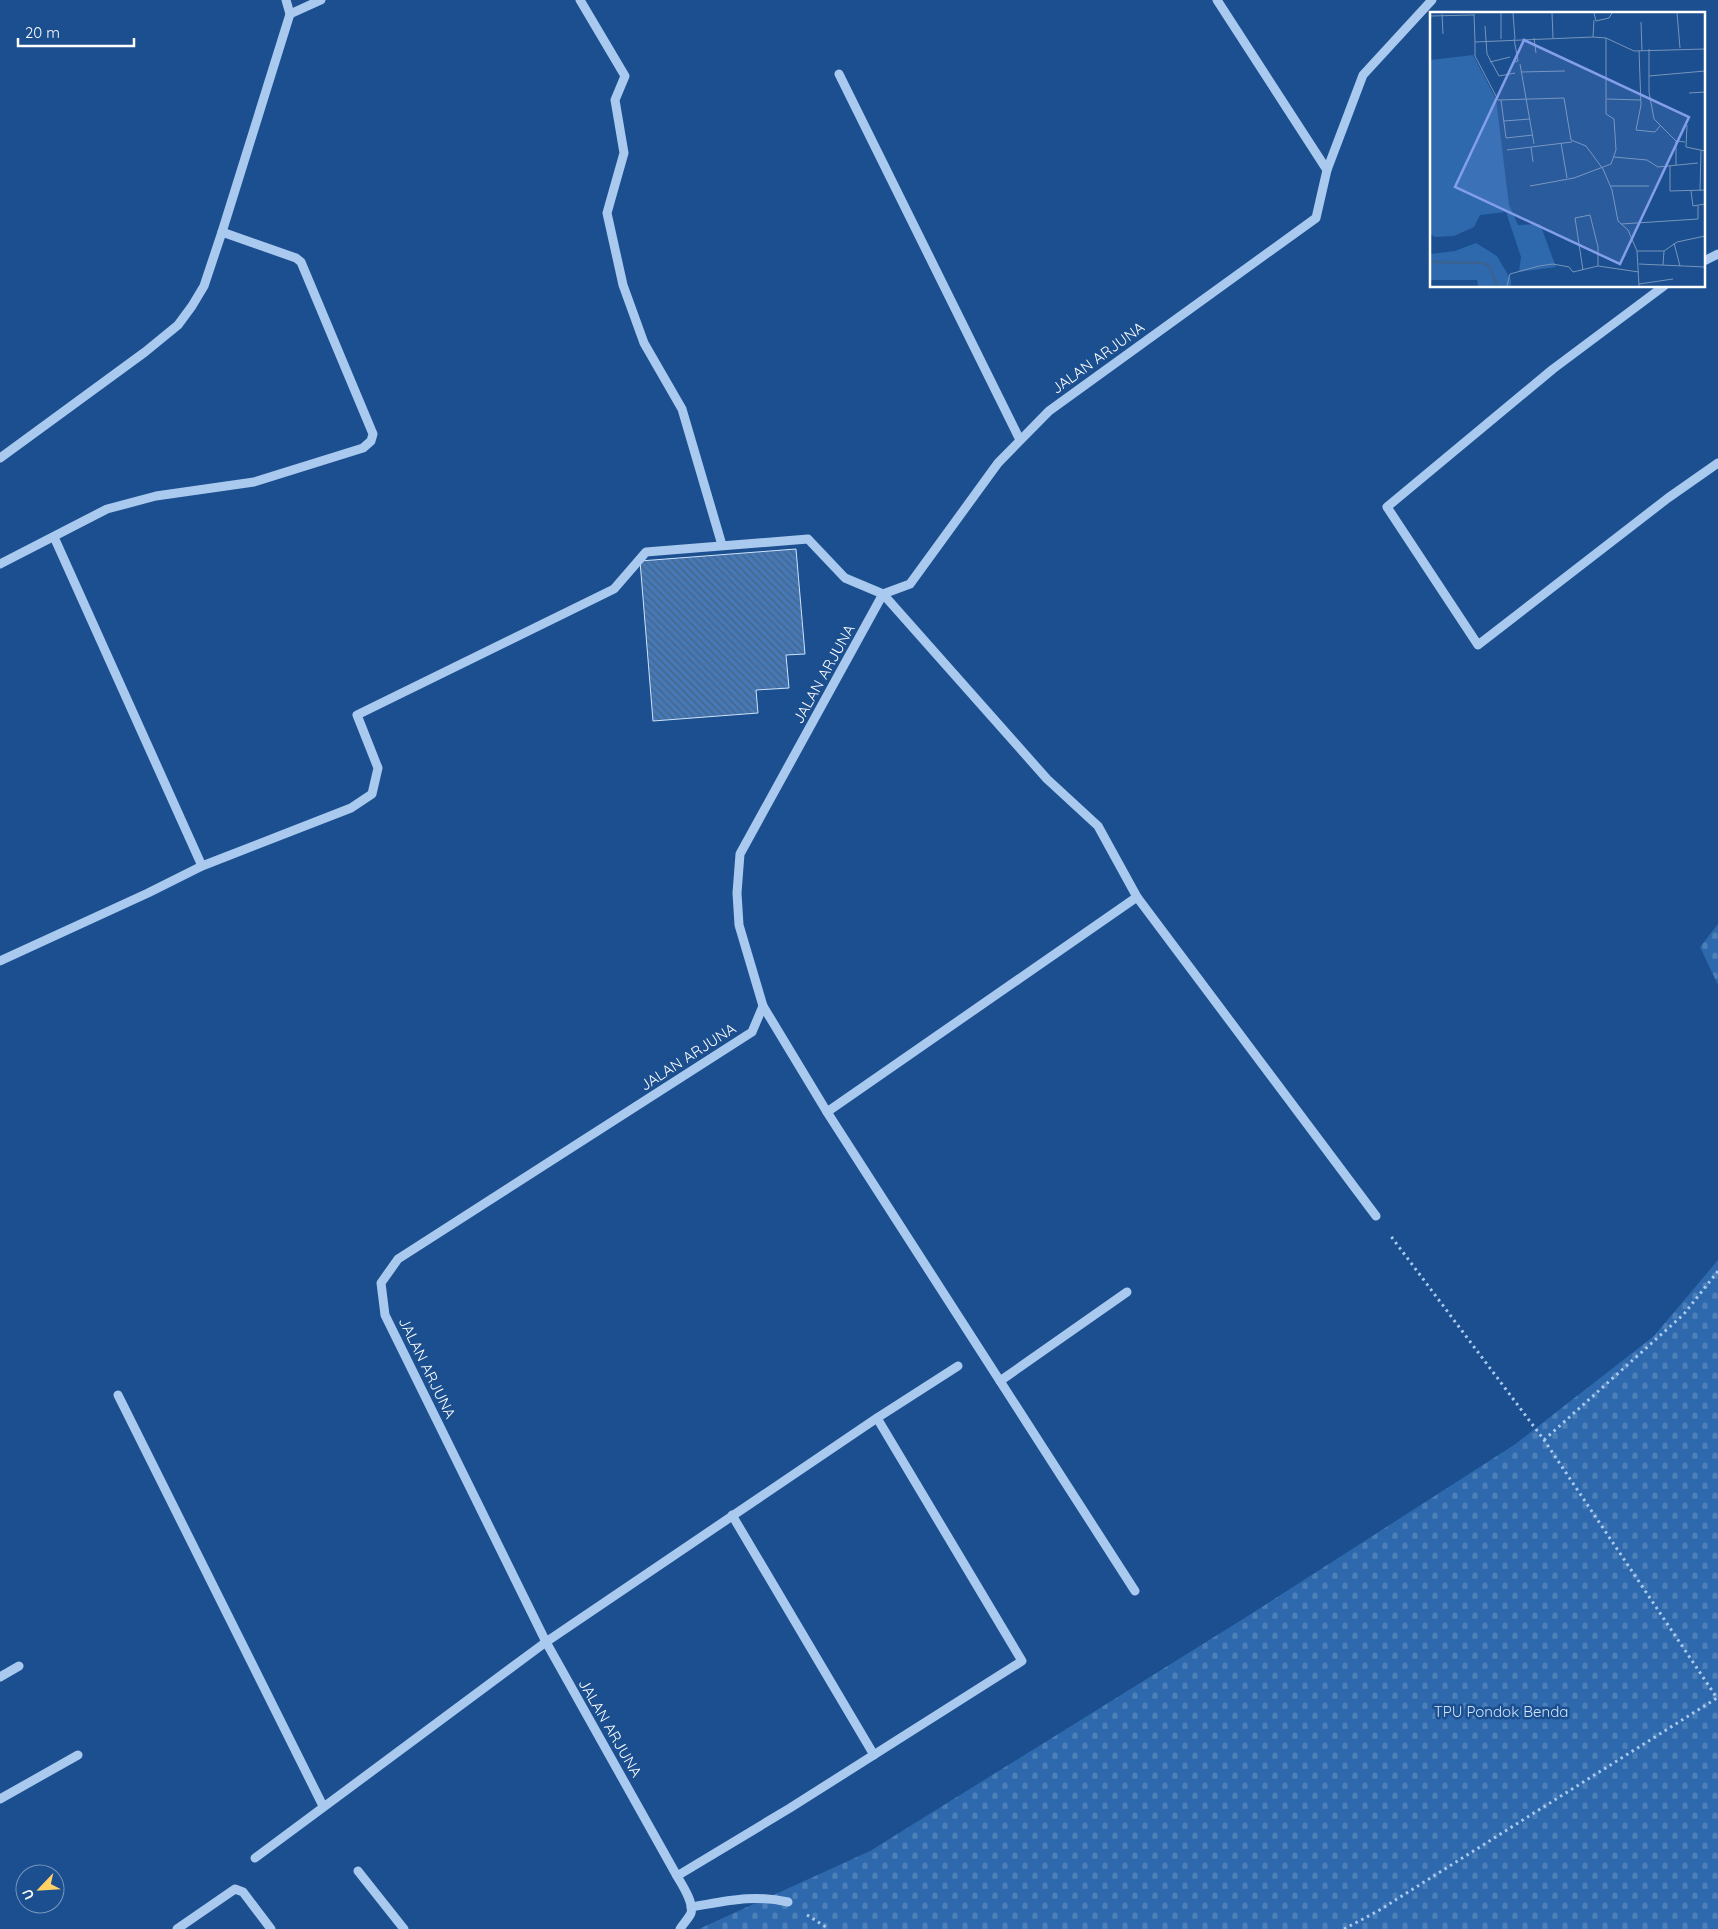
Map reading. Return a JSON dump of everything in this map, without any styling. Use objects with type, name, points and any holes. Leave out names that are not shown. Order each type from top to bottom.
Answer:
[{"type":"street","points":[[0,458],[145,352],[178,325],[192,306],[204,286],[290,14],[286,0]]},
{"type":"street","points":[[290,14],[321,0]]},
{"type":"street","points":[[580,0],[626,76],[615,100],[624,153],[607,213],[623,286],[644,343],[682,409],[722,545]]},
{"type":"street","points":[[1217,0],[1327,170]]},
{"type":"street","name":"JALAN ARJUNA","points":[[691,1907],[677,1876],[546,1642],[385,1315],[381,1283],[398,1259],[752,1032],[763,1006],[739,925],[737,892],[740,854],[883,594],[910,584],[998,462],[1049,411],[1316,218],[1327,170],[1364,74],[1432,0]]},
{"type":"street","points":[[839,74],[1020,440]]},
{"type":"street","points":[[0,564],[107,509],[156,496],[254,482],[363,448],[370,441],[373,434],[299,260],[222,232]]},
{"type":"street","points":[[1706,260],[1718,254]]},
{"type":"street","points":[[1661,288],[1553,369],[1388,507],[1478,645],[1668,498],[1718,463]]},
{"type":"street","points":[[54,537],[202,866]]},
{"type":"street","points":[[0,962],[202,866],[351,808],[372,794],[378,768],[357,715],[614,589],[646,552],[808,539],[845,578],[883,594],[1047,779],[1098,826],[1137,897],[1376,1216]]},
{"type":"street","points":[[827,1112],[1137,897]]},
{"type":"street","points":[[763,1006],[827,1112],[1135,1591]]},
{"type":"street","points":[[1000,1381],[1127,1292]]},
{"type":"street","points":[[255,1858],[546,1642],[732,1515],[958,1366]]},
{"type":"street","points":[[118,1395],[323,1806]]},
{"type":"street","points":[[677,1876],[790,1808],[1022,1661],[877,1418]]},
{"type":"street","points":[[732,1515],[874,1755]]},
{"type":"street","points":[[0,1677],[19,1666]]},
{"type":"street","points":[[0,1798],[78,1755]]},
{"type":"street","points":[[358,1871],[404,1929]]},
{"type":"street","points":[[177,1929],[235,1889],[242,1892],[272,1929]]},
{"type":"street","points":[[680,1929],[690,1915],[691,1907],[746,1898],[767,1898],[788,1902]]},
{"type":"path","points":[[1344,1929],[1378,1911],[1718,1699],[1544,1440],[1376,1216]]},
{"type":"path","points":[[1544,1440],[1684,1314],[1718,1271]]},
{"type":"green space","points":[[1718,924],[1718,985],[1700,947]]},
{"type":"green space","name":"TPU Pondok Benda","points":[[1718,1260],[1718,1929],[699,1929],[870,1851],[1251,1614],[1514,1445],[1654,1336]]},
{"type":"building","points":[[796,549],[805,654],[786,655],[789,688],[756,690],[758,713],[653,721],[640,561]]}]
